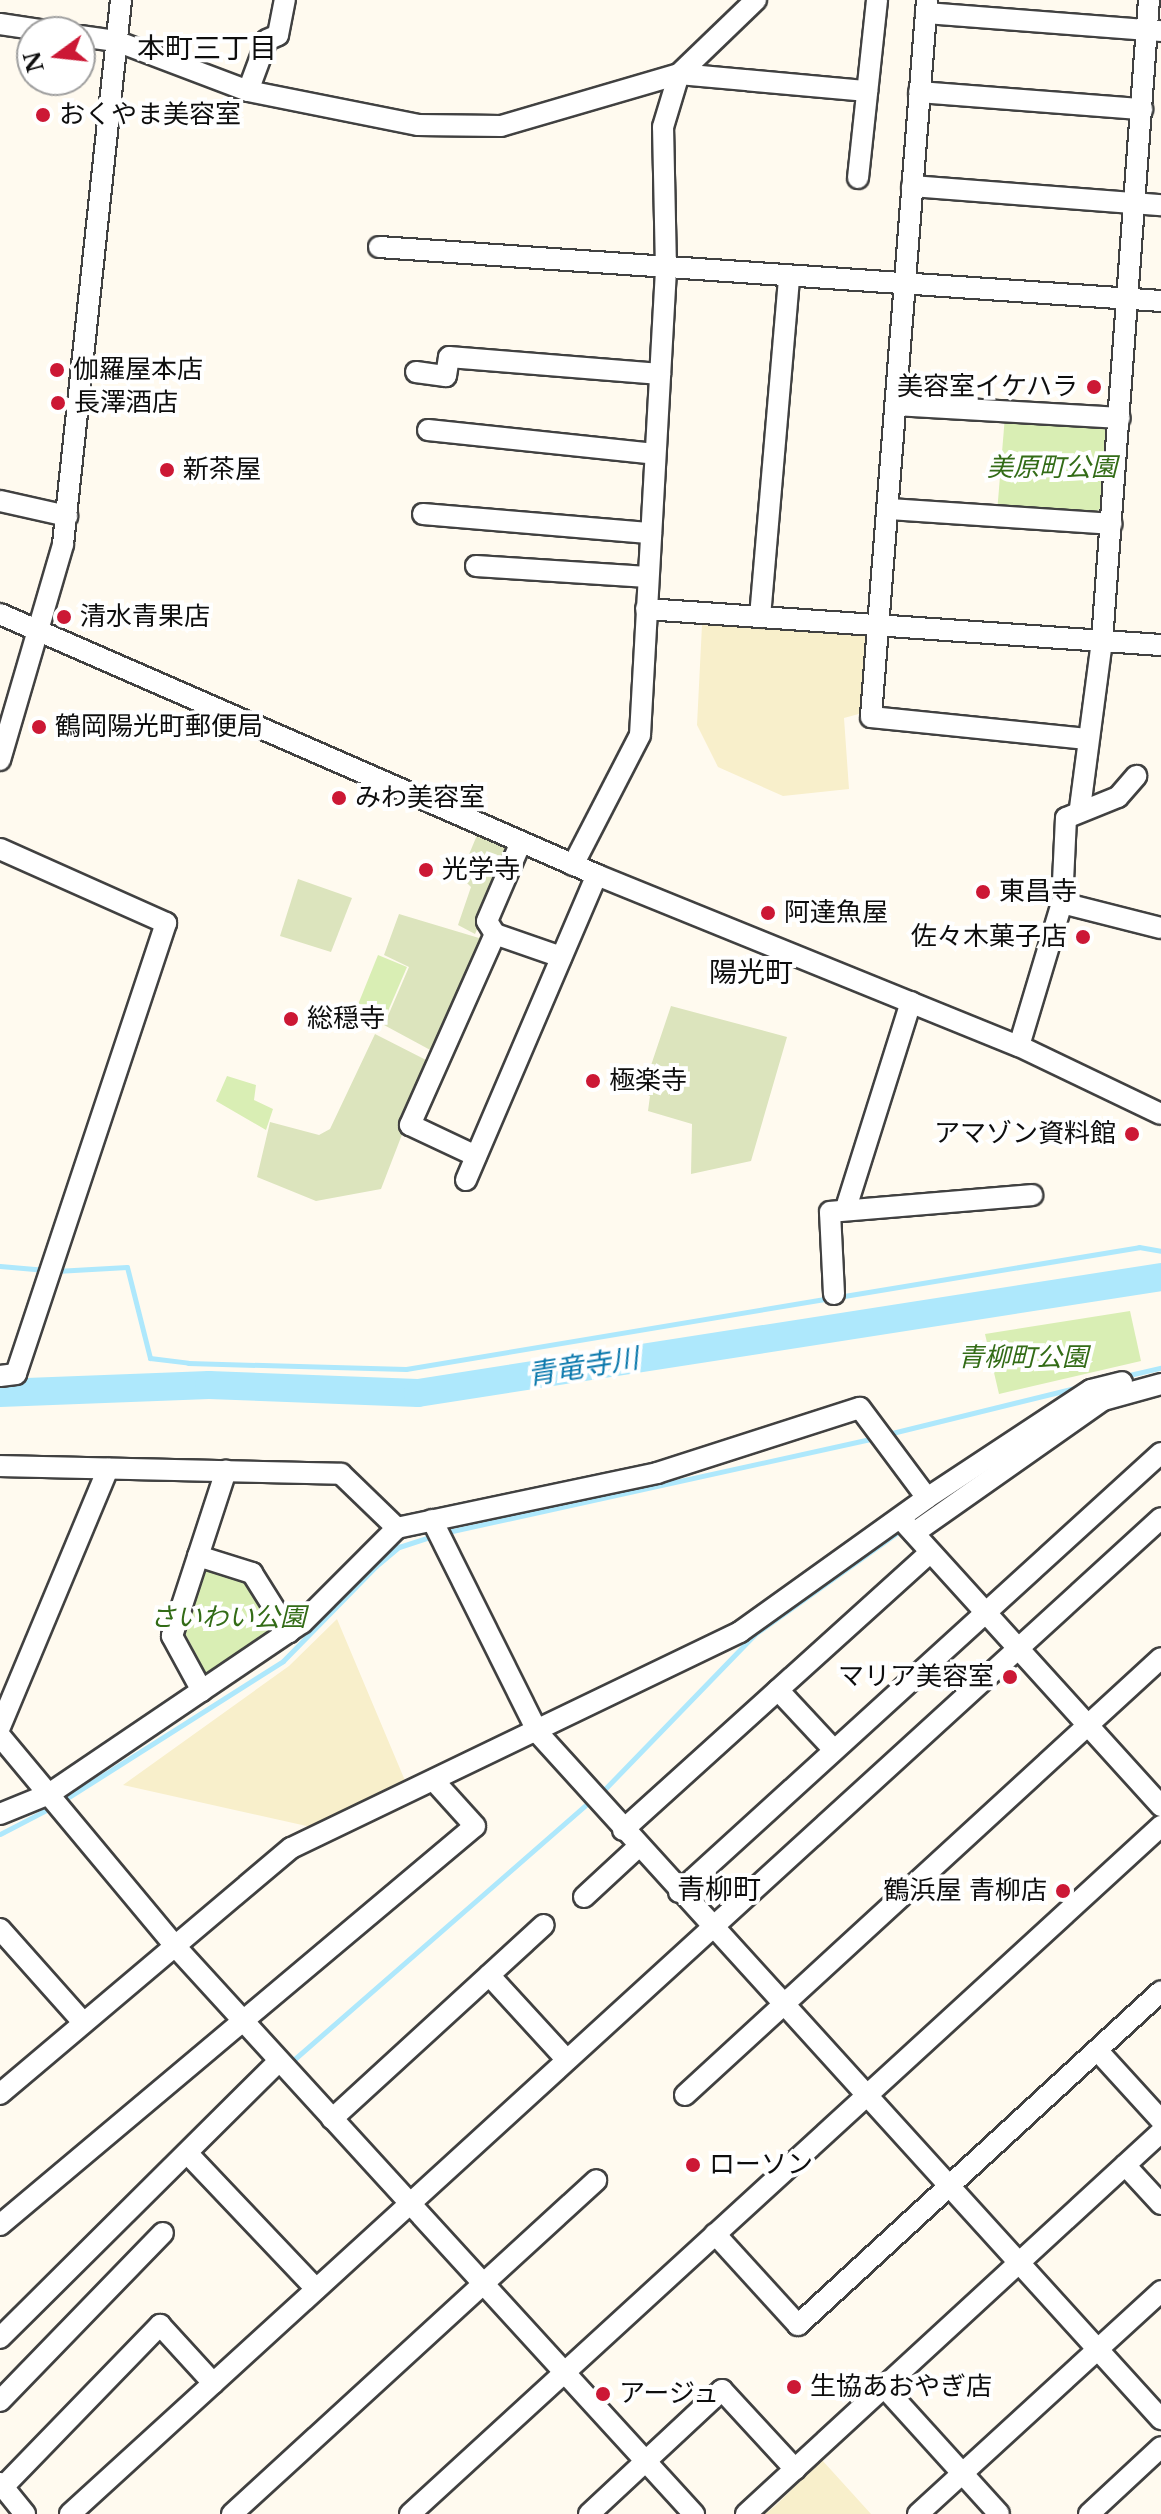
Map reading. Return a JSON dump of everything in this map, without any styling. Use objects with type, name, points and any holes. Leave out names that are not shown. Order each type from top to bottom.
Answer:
[{"type":"street","points":[[0,760],[67,516],[121,0]]},
{"type":"street","points":[[248,91],[267,40],[278,35],[285,0]]},
{"type":"street","points":[[573,865],[640,735],[666,269],[663,127],[679,74],[756,0]]},
{"type":"street","points":[[858,178],[877,0]]},
{"type":"street","points":[[1080,808],[1102,641],[1142,109],[1154,30],[1149,0]]},
{"type":"street","points":[[1087,739],[871,717],[926,6],[1154,30]]},
{"type":"street","points":[[96,38],[116,41],[248,91],[418,125],[501,126],[679,74],[867,91]]},
{"type":"street","points":[[919,92],[1142,109]]},
{"type":"street","points":[[912,186],[1161,205]]},
{"type":"street","points":[[379,247],[1161,301]]},
{"type":"street","points":[[760,617],[789,277]]},
{"type":"street","points":[[416,372],[446,376],[449,357],[660,374]]},
{"type":"street","points":[[896,405],[1120,418]]},
{"type":"street","points":[[428,430],[655,454]]},
{"type":"street","points":[[0,501],[67,516]]},
{"type":"street","points":[[888,509],[1111,524]]},
{"type":"street","points":[[423,514],[651,533]]},
{"type":"street","points":[[476,566],[648,577]]},
{"type":"street","points":[[646,609],[1161,645]]},
{"type":"street","points":[[0,614],[573,865],[1019,1046],[1161,1114]]},
{"type":"street","points":[[1019,1046],[1062,903],[1066,818],[1080,808],[1118,797],[1136,776]]},
{"type":"street","points":[[521,842],[487,921],[495,934],[561,957]]},
{"type":"street","points":[[0,849],[166,923],[16,1374],[0,1376]]},
{"type":"street","points":[[466,1180],[597,875]]},
{"type":"street","points":[[1062,903],[1161,928]]},
{"type":"street","points":[[476,1156],[410,1125],[495,934]]},
{"type":"street","points":[[846,1208],[911,1002]]},
{"type":"street","points":[[834,1294],[830,1212],[846,1208],[1032,1195]]},
{"type":"street","points":[[907,1525],[927,1498],[1091,1390],[1158,1379]]},
{"type":"street","points":[[0,2094],[291,1848],[436,1783],[740,1632],[1103,1400],[1158,1379]]},
{"type":"street","points":[[0,1814],[49,1794],[289,1632],[397,1528],[657,1473],[860,1408],[927,1498]]},
{"type":"street","points":[[679,1892],[1161,1453]]},
{"type":"street","points":[[0,1466],[341,1474],[397,1528]]},
{"type":"street","points":[[0,1727],[108,1469]]},
{"type":"street","points":[[202,1691],[172,1636],[226,1471]]},
{"type":"street","points":[[70,2514],[1016,1647],[1161,1518]]},
{"type":"street","points":[[432,1520],[538,1733],[638,1847],[1161,2419]]},
{"type":"street","points":[[907,1525],[983,1613],[1161,1806]]},
{"type":"street","points":[[623,1830],[930,1553]]},
{"type":"street","points":[[198,1556],[252,1573],[289,1632]]},
{"type":"street","points":[[685,2095],[1161,1658]]},
{"type":"street","points":[[778,1690],[834,1750]]},
{"type":"street","points":[[0,1736],[174,1945],[694,2514]]},
{"type":"street","points":[[0,2225],[241,2019],[475,1826],[436,1783]]},
{"type":"street","points":[[410,2514],[1161,1826]]},
{"type":"street","points":[[584,1897],[638,1847]]},
{"type":"street","points":[[332,2119],[544,1925]]},
{"type":"street","points":[[0,1929],[83,2022]]},
{"type":"street","points":[[489,1975],[567,2060]]},
{"type":"street","points":[[715,2234],[798,2325],[1161,1991]]},
{"type":"street","points":[[1097,2050],[1161,2120]]},
{"type":"street","points":[[0,2338],[279,2061]]},
{"type":"street","points":[[746,2514],[1161,2132]]},
{"type":"street","points":[[188,2154],[316,2289]]},
{"type":"street","points":[[1125,2165],[1161,2204]]},
{"type":"street","points":[[232,2514],[596,2180]]},
{"type":"street","points":[[0,2401],[163,2233]]},
{"type":"street","points":[[918,2514],[1161,2291]]},
{"type":"street","points":[[25,2514],[1,2485],[160,2325],[213,2383]]},
{"type":"street","points":[[884,2387],[999,2514]]},
{"type":"street","points":[[589,2514],[722,2390],[795,2469]]},
{"type":"street","points":[[1089,2514],[1161,2447]]},
{"type":"shaded area","points":[[702,625],[872,634],[866,712],[844,718],[849,789],[783,796],[718,767],[697,725]]},
{"type":"shaded area","points":[[337,1619],[406,1783],[329,1831],[123,1785],[289,1666]]},
{"type":"shaded area","points":[[822,2460],[871,2514],[765,2514],[775,2506]]},
{"type":"green space","name":"美原町公園","points":[[1005,416],[1097,420],[1107,432],[1102,507],[1087,519],[997,513]]},
{"type":"green space","points":[[480,828],[514,844],[475,934],[458,925],[471,887],[460,876]]},
{"type":"green space","points":[[298,879],[352,898],[331,952],[280,936]]},
{"type":"green space","points":[[399,914],[479,938],[484,927],[488,933],[434,1052],[384,1025],[409,967],[384,955]]},
{"type":"green space","points":[[378,955],[407,967],[382,1025],[355,1012]]},
{"type":"green space","points":[[671,1006],[787,1037],[751,1161],[691,1174],[692,1124],[648,1111],[650,1096],[642,1092]]},
{"type":"green space","points":[[375,1034],[430,1062],[381,1189],[316,1201],[257,1177],[270,1122],[319,1135],[330,1129]]},
{"type":"green space","points":[[227,1076],[256,1085],[254,1100],[273,1109],[266,1130],[216,1101]]},
{"type":"green space","name":"青柳町公園","points":[[1130,1311],[1141,1361],[999,1394],[985,1334]]},
{"type":"green space","name":"さいわい公園","points":[[202,1565],[248,1578],[281,1629],[210,1681],[184,1631]]},
{"type":"waterway","points":[[838,1297],[1139,1247],[1161,1251]]},
{"type":"waterway","points":[[0,1266],[46,1270]]},
{"type":"waterway","points":[[56,1271],[127,1267],[150,1358],[188,1363],[406,1369],[829,1298]]},
{"type":"waterway","name":"青竜寺川","points":[[0,1393],[209,1385],[418,1393],[1161,1277]]},
{"type":"waterway","points":[[1125,1376],[1161,1368]]},
{"type":"waterway","points":[[888,1434],[1080,1387]]},
{"type":"waterway","points":[[443,1533],[874,1438]]},
{"type":"waterway","points":[[601,1793],[755,1634],[902,1529]]},
{"type":"waterway","points":[[61,1802],[283,1661],[376,1566],[399,1547],[433,1536]]},
{"type":"waterway","points":[[290,2063],[593,1799]]},
{"type":"waterway","points":[[0,1834],[52,1807]]},
{"type":"place","name":"おくやま美容室","points":[[43,115]]},
{"type":"place","name":"伽羅屋本店","points":[[57,370]]},
{"type":"place","name":"美容室イケハラ","points":[[1094,387]]},
{"type":"place","name":"長澤酒店","points":[[58,403]]},
{"type":"place","name":"新茶屋","points":[[167,470]]},
{"type":"place","name":"清水青果店","points":[[64,617]]},
{"type":"place","name":"鶴岡陽光町郵便局","points":[[39,727]]},
{"type":"place","name":"みわ美容室","points":[[339,798]]},
{"type":"place","name":"光学寺","points":[[426,870]]},
{"type":"place","name":"東昌寺","points":[[983,892]]},
{"type":"place","name":"阿達魚屋","points":[[768,913]]},
{"type":"place","name":"佐々木菓子店","points":[[1083,937]]},
{"type":"place","name":"総穏寺","points":[[291,1019]]},
{"type":"place","name":"極楽寺","points":[[593,1081]]},
{"type":"place","name":"アマゾン資料館","points":[[1132,1134]]},
{"type":"place","name":"マリア美容室","points":[[1010,1677]]},
{"type":"place","name":"鶴浜屋 青柳店","points":[[1063,1891]]},
{"type":"place","name":"ローソン","points":[[693,2165]]},
{"type":"place","name":"生協あおやぎ店","points":[[794,2387]]},
{"type":"place","name":"アージュ","points":[[603,2394]]},
{"type":"district","name":"本町三丁目","points":[[207,49]]},
{"type":"district","name":"陽光町","points":[[751,973]]},
{"type":"district","name":"青柳町","points":[[719,1890]]}]
